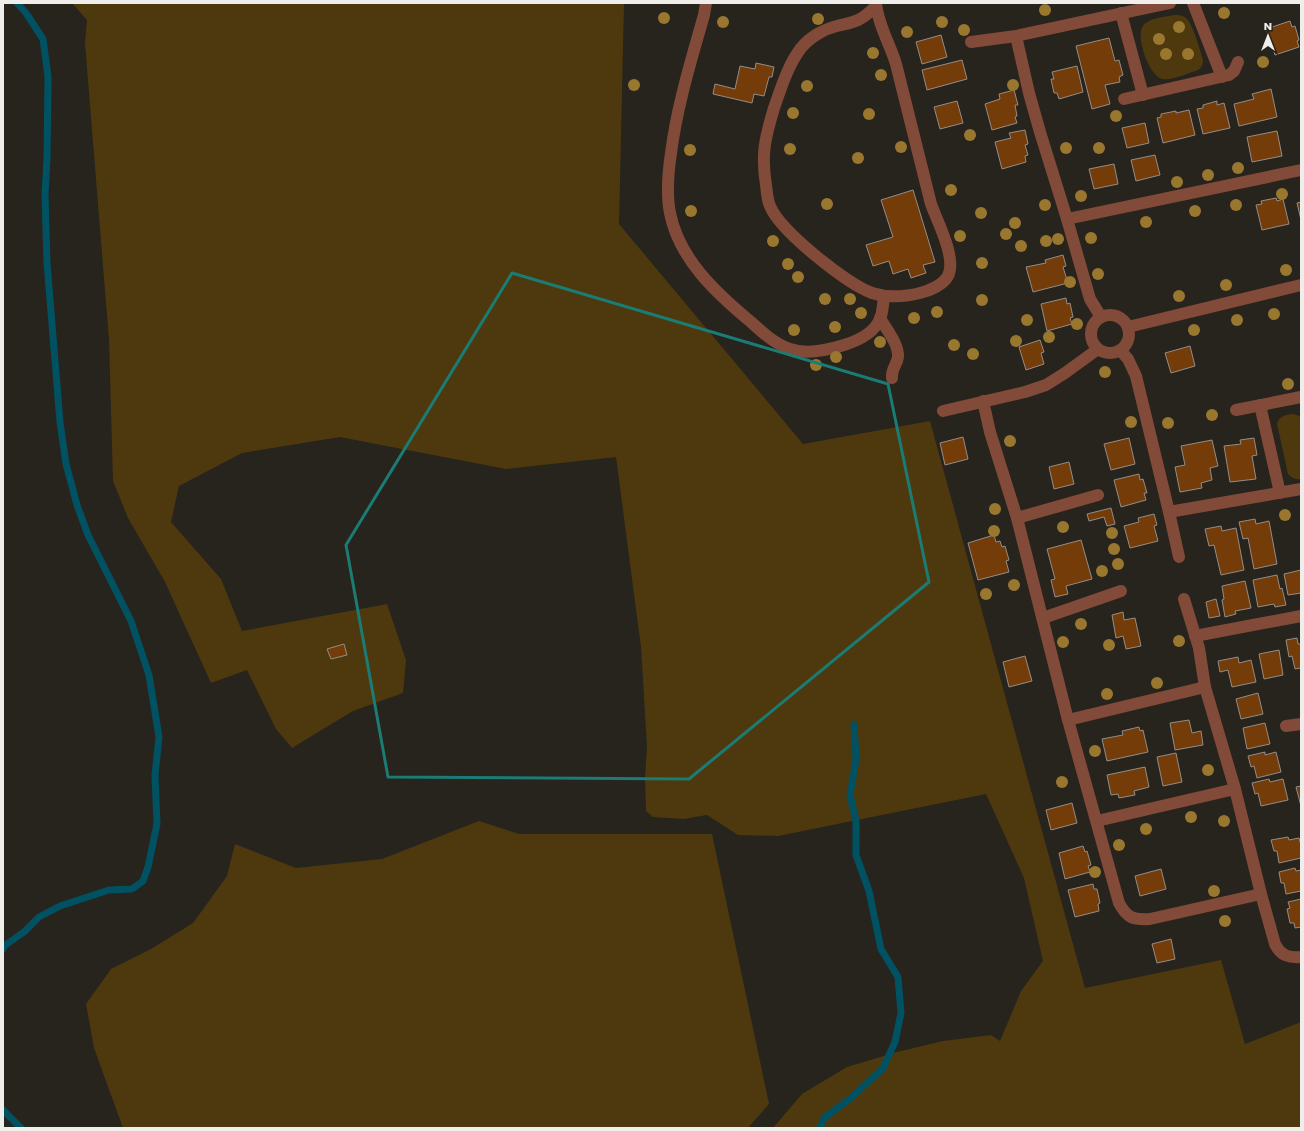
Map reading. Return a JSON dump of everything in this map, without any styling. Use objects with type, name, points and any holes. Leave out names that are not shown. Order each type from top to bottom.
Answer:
[{"type":"street","points":[[706,3],[679,104],[668,174],[667,194],[670,213],[674,230],[683,249],[703,278],[731,306],[768,337],[792,350],[804,352],[821,350],[852,342],[866,335],[875,327],[880,318],[884,296]]},
{"type":"street","points":[[971,42],[1016,36],[1170,3]]},
{"type":"street","points":[[1192,3],[1222,77]]},
{"type":"street","points":[[876,4],[880,26],[892,51],[896,64],[931,204],[938,224],[946,239],[949,251],[948,276],[938,286],[926,292],[901,297],[884,296],[873,293],[846,279],[802,243],[784,226],[770,205],[763,161],[765,141],[779,92],[801,48],[816,35],[836,26],[859,20],[867,15],[876,4]]},
{"type":"street","points":[[1121,14],[1143,95]]},
{"type":"street","points":[[1016,36],[1029,93],[1090,299],[1101,317]]},
{"type":"street","points":[[1124,99],[1229,75],[1234,71],[1238,62]]},
{"type":"street","points":[[1067,219],[1301,170]]},
{"type":"street","points":[[1128,327],[1301,285]]},
{"type":"street","points":[[1109,314],[1117,316],[1124,320],[1128,327],[1128,340],[1120,350],[1105,352],[1098,349],[1093,343],[1091,328],[1101,317],[1109,314]]},
{"type":"street","points":[[880,318],[897,350],[898,357],[892,369],[892,378]]},
{"type":"street","points":[[943,411],[1025,392],[1046,385],[1065,374],[1098,349]]},
{"type":"street","points":[[1120,350],[1128,359],[1136,376],[1179,557]]},
{"type":"street","points":[[1236,410],[1301,397]]},
{"type":"street","points":[[983,401],[990,432],[1017,518],[1068,720],[1119,903],[1123,911],[1130,917],[1150,919],[1261,894]]},
{"type":"street","points":[[1260,406],[1280,493]]},
{"type":"street","points":[[1168,512],[1301,489]]},
{"type":"street","points":[[1017,518],[1098,495]]},
{"type":"street","points":[[1043,618],[1121,591]]},
{"type":"street","points":[[1184,599],[1201,657],[1205,686],[1235,789],[1275,944],[1282,955],[1288,957],[1301,957]]},
{"type":"street","points":[[1195,636],[1301,616]]},
{"type":"street","points":[[1068,720],[1205,686]]},
{"type":"street","points":[[1286,726],[1301,724]]},
{"type":"street","points":[[1096,821],[1235,789]]},
{"type":"highlighted area","points":[[512,273],[888,384],[929,582],[689,779],[388,777],[346,545]]},
{"type":"shaded area","points":[[72,3],[624,3],[619,224],[803,444],[930,421],[1085,988],[1221,960],[1245,1044],[1301,1022],[1301,1128],[773,1128],[802,1094],[847,1067],[897,1052],[943,1041],[991,1035],[1000,1041],[1021,991],[1043,961],[1024,878],[986,794],[778,836],[738,835],[707,815],[684,819],[653,817],[646,811],[645,778],[647,746],[641,647],[616,457],[506,469],[340,437],[242,453],[179,486],[171,522],[221,579],[242,631],[387,604],[406,660],[403,693],[353,711],[292,748],[276,729],[247,670],[211,683],[165,582],[128,518],[113,481],[109,340],[85,43],[87,20]]},
{"type":"shaded area","points":[[1174,15],[1183,16],[1189,21],[1196,38],[1203,63],[1198,70],[1175,78],[1162,79],[1152,71],[1148,64],[1142,46],[1141,31],[1145,23],[1149,21]]},
{"type":"shaded area","points":[[1294,414],[1301,418],[1301,479],[1291,477],[1288,474],[1277,424],[1283,416]]},
{"type":"shaded area","points":[[479,821],[519,834],[712,834],[769,1104],[748,1128],[123,1128],[94,1048],[86,1004],[111,969],[151,949],[193,923],[227,876],[235,844],[296,868],[382,859]]},
{"type":"building","points":[[1290,21],[1292,27],[1295,26],[1299,40],[1297,41],[1299,47],[1275,55],[1266,29]]},
{"type":"building","points":[[941,35],[947,57],[922,64],[916,42]]},
{"type":"building","points":[[1109,38],[1115,61],[1119,60],[1123,75],[1119,77],[1120,82],[1105,85],[1110,104],[1092,109],[1076,46]]},
{"type":"building","points":[[962,60],[967,79],[927,90],[922,70]]},
{"type":"building","points":[[756,63],[774,67],[772,77],[769,77],[764,96],[754,94],[752,103],[713,94],[715,84],[735,89],[740,66],[755,69]]},
{"type":"building","points":[[1077,66],[1083,92],[1059,99],[1057,93],[1054,93],[1051,79],[1054,79],[1052,72]]},
{"type":"building","points":[[1271,89],[1277,117],[1239,126],[1234,104],[1254,99],[1252,94]]},
{"type":"building","points":[[1014,90],[1018,105],[1015,105],[1017,116],[1015,117],[1017,123],[992,130],[985,104],[1000,99],[999,94]]},
{"type":"building","points":[[957,101],[963,123],[940,129],[934,107]]},
{"type":"building","points":[[1217,101],[1217,105],[1224,103],[1230,128],[1203,134],[1197,109],[1203,108],[1203,105]]},
{"type":"building","points":[[1189,110],[1195,135],[1163,143],[1157,118],[1161,117],[1161,114]]},
{"type":"building","points":[[1145,123],[1149,143],[1127,148],[1122,128]]},
{"type":"building","points":[[1025,130],[1028,144],[1025,145],[1028,155],[1025,156],[1026,162],[1002,169],[995,142],[1011,138],[1009,133]]},
{"type":"building","points":[[1277,131],[1282,156],[1252,162],[1247,137]]},
{"type":"building","points":[[1155,155],[1160,175],[1136,181],[1131,160]]},
{"type":"building","points":[[1114,164],[1118,184],[1094,189],[1089,169]]},
{"type":"building","points":[[913,190],[935,262],[923,265],[926,273],[911,278],[908,269],[893,274],[889,261],[873,266],[866,245],[893,237],[881,200]]},
{"type":"building","points":[[1276,198],[1277,201],[1283,199],[1289,224],[1262,230],[1256,205],[1262,204],[1261,201]]},
{"type":"building","points":[[1301,202],[1301,220],[1297,203]]},
{"type":"building","points":[[1063,255],[1066,266],[1063,267],[1068,283],[1033,292],[1026,267],[1046,263],[1045,260]]},
{"type":"building","points":[[1066,298],[1067,304],[1070,303],[1073,317],[1070,318],[1072,324],[1047,331],[1041,304]]},
{"type":"building","points":[[1040,340],[1044,352],[1041,353],[1044,364],[1026,370],[1019,347]]},
{"type":"building","points":[[1190,346],[1195,366],[1171,373],[1165,353]]},
{"type":"building","points":[[963,437],[968,459],[945,465],[940,443]]},
{"type":"building","points":[[1129,438],[1135,464],[1111,470],[1104,444]]},
{"type":"building","points":[[1254,438],[1257,455],[1252,456],[1256,479],[1230,482],[1224,446],[1241,444],[1240,440]]},
{"type":"building","points":[[1212,440],[1218,466],[1210,468],[1212,480],[1201,483],[1202,488],[1180,492],[1175,467],[1185,465],[1181,446]]},
{"type":"building","points":[[1069,462],[1074,484],[1054,489],[1049,467]]},
{"type":"building","points":[[1139,474],[1140,480],[1143,479],[1147,493],[1144,493],[1146,500],[1121,507],[1114,480]]},
{"type":"building","points":[[1111,508],[1115,524],[1107,526],[1104,517],[1089,521],[1087,514]]},
{"type":"building","points":[[1154,514],[1157,525],[1154,526],[1158,541],[1130,548],[1124,526],[1139,522],[1138,518]]},
{"type":"building","points":[[1255,519],[1256,524],[1269,521],[1277,564],[1254,569],[1248,538],[1243,539],[1239,522]]},
{"type":"building","points":[[1221,526],[1222,531],[1236,528],[1244,570],[1221,575],[1214,545],[1209,546],[1205,529]]},
{"type":"building","points":[[994,535],[996,542],[1000,541],[1002,547],[1005,546],[1009,560],[1006,561],[1009,572],[978,580],[968,543]]},
{"type":"building","points":[[1081,540],[1092,579],[1066,586],[1068,594],[1055,597],[1051,580],[1055,579],[1047,549]]},
{"type":"building","points":[[1301,570],[1301,593],[1288,595],[1284,574]]},
{"type":"building","points":[[1277,575],[1286,605],[1275,607],[1274,604],[1258,607],[1253,580]]},
{"type":"building","points":[[1245,581],[1251,608],[1235,611],[1236,614],[1225,617],[1222,600],[1224,599],[1222,586]]},
{"type":"building","points":[[1216,599],[1220,616],[1209,618],[1206,602]]},
{"type":"building","points":[[1123,612],[1124,620],[1135,618],[1141,646],[1126,649],[1123,636],[1116,638],[1112,615]]},
{"type":"building","points":[[1297,638],[1298,644],[1301,644],[1301,668],[1295,669],[1292,656],[1289,657],[1286,640]]},
{"type":"building","points":[[344,644],[347,655],[331,659],[327,649]]},
{"type":"building","points":[[1279,650],[1283,675],[1264,679],[1259,654]]},
{"type":"building","points":[[1025,656],[1032,681],[1009,687],[1003,662]]},
{"type":"building","points":[[1238,657],[1239,663],[1251,660],[1256,682],[1232,687],[1228,670],[1220,672],[1218,661]]},
{"type":"building","points":[[1258,693],[1263,714],[1241,719],[1236,699]]},
{"type":"building","points":[[1189,720],[1192,733],[1201,731],[1203,745],[1175,750],[1170,723]]},
{"type":"building","points":[[1265,723],[1270,744],[1247,749],[1243,728]]},
{"type":"building","points":[[1139,727],[1140,731],[1143,730],[1148,752],[1107,761],[1102,739],[1123,735],[1122,731]]},
{"type":"building","points":[[1265,752],[1265,755],[1276,752],[1281,772],[1257,778],[1254,766],[1251,767],[1248,756]]},
{"type":"building","points":[[1176,753],[1182,782],[1163,786],[1157,757]]},
{"type":"building","points":[[1145,767],[1149,787],[1134,791],[1135,795],[1119,798],[1118,794],[1111,795],[1107,775]]},
{"type":"building","points":[[1269,779],[1270,782],[1283,779],[1288,800],[1261,806],[1258,793],[1255,794],[1252,783]]},
{"type":"building","points":[[1301,786],[1301,806],[1296,787]]},
{"type":"building","points":[[1072,803],[1077,823],[1051,830],[1046,810]]},
{"type":"building","points":[[1288,837],[1289,840],[1299,838],[1301,845],[1301,858],[1279,863],[1277,851],[1274,851],[1271,840]]},
{"type":"building","points":[[1083,846],[1085,852],[1087,851],[1091,865],[1088,866],[1090,872],[1065,879],[1059,853]]},
{"type":"building","points":[[1295,868],[1296,871],[1301,870],[1301,891],[1286,894],[1284,883],[1281,883],[1279,872]]},
{"type":"building","points":[[1161,869],[1166,889],[1140,896],[1135,876]]},
{"type":"building","points":[[1093,884],[1094,889],[1097,889],[1100,903],[1098,904],[1099,911],[1075,917],[1068,890]]},
{"type":"building","points":[[1301,899],[1301,927],[1295,928],[1294,923],[1290,923],[1287,909],[1290,908],[1288,902]]},
{"type":"building","points":[[1171,939],[1175,959],[1157,963],[1152,944]]},
{"type":"waterway","points":[[3,949],[4,946],[24,932],[39,917],[60,906],[109,890],[132,889],[143,881],[148,867],[157,824],[155,775],[159,737],[149,675],[131,621],[88,535],[77,505],[66,464],[60,422],[47,263],[45,194],[48,77],[43,39],[26,13],[17,3]]},
{"type":"waterway","points":[[820,1128],[824,1118],[852,1097],[883,1068],[895,1042],[901,1013],[898,977],[881,949],[869,891],[856,855],[856,821],[850,795],[856,759],[854,725]]},
{"type":"waterway","points":[[3,1110],[21,1128]]}]
